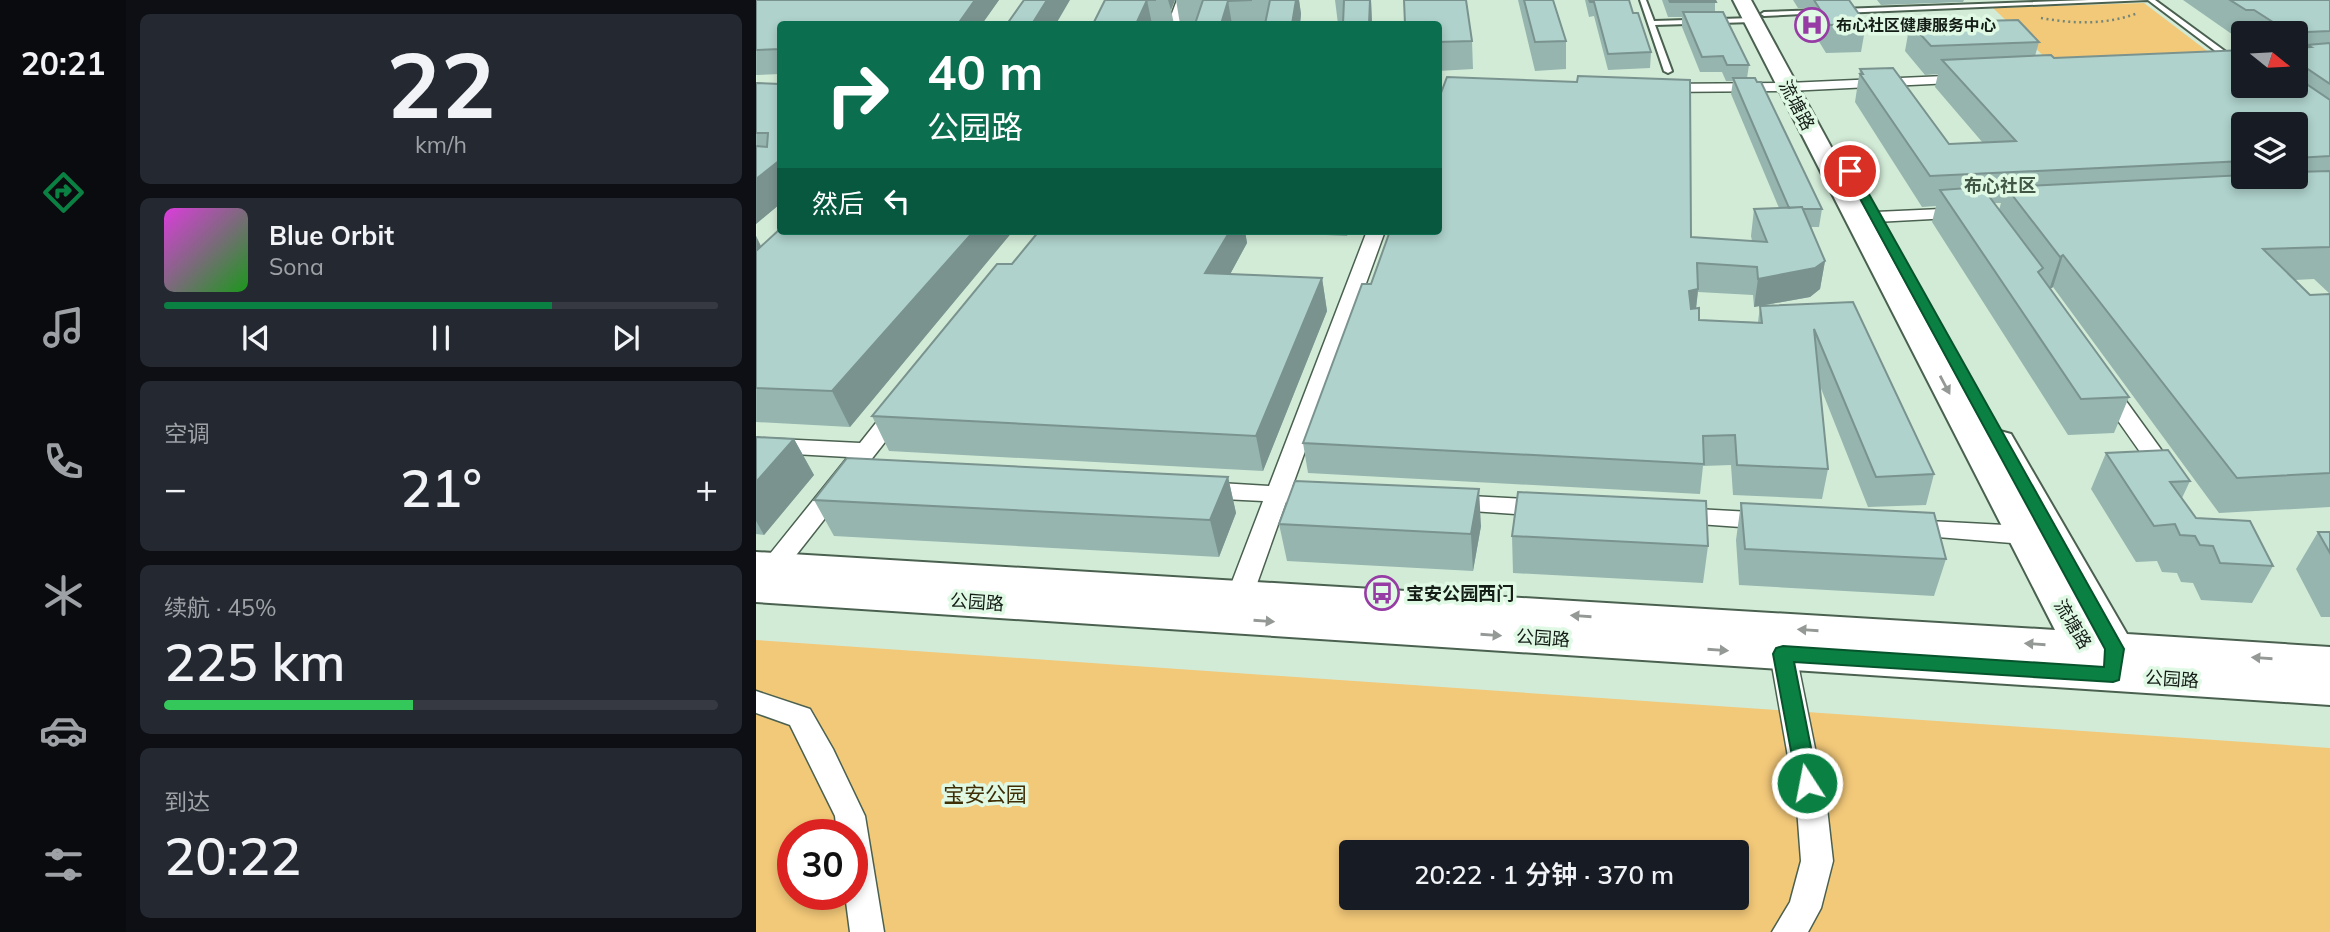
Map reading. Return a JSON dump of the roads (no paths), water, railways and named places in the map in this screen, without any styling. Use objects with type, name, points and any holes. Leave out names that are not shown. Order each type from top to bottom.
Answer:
[{"type":"main road","name":"流塘路","points":[[1754,9],[1796,86],[2024,535],[2103,657]]},
{"type":"main road","name":"流塘路","points":[[1796,86],[1876,218],[2103,657]]},
{"type":"main road","name":"公园路","points":[[762,573],[1783,654],[2330,662]]},
{"type":"main road","name":"公园路","points":[[762,573],[1240,595],[2103,657],[2330,689]]},
{"type":"street","points":[[1175,21],[1182,0]]},
{"type":"street","points":[[2216,69],[2231,68]]},
{"type":"street","points":[[1648,89],[1982,79]]},
{"type":"street","points":[[1876,218],[1980,212]]},
{"type":"street","points":[[1240,595],[1375,235]]},
{"type":"street","points":[[2092,370],[2165,471]]},
{"type":"street","points":[[762,573],[850,470],[915,388]]},
{"type":"street","points":[[756,445],[865,451]]},
{"type":"street","points":[[850,470],[878,472]]},
{"type":"street","points":[[1181,489],[1347,498]]},
{"type":"street","points":[[1430,502],[1568,510]]},
{"type":"street","points":[[1651,514],[1789,522]]},
{"type":"street","points":[[1886,527],[2024,535]]},
{"type":"street","points":[[1783,654],[1812,808],[1817,861],[1805,908],[1789,932]]},
{"type":"street","points":[[756,702],[800,717],[823,758],[850,816],[867,932]]},
{"type":"lane","points":[[1643,0],[1668,71]]},
{"type":"lane","points":[[1651,23],[1754,9],[2145,0]]},
{"type":"lane","points":[[2151,0],[2231,59]]},
{"type":"place","name":"布心社区健康服务中心","points":[[1812,25]]},
{"type":"place","name":"宝安公园西门","points":[[1382,593]]},
{"type":"district","name":"布心社区","points":[[2000,185]]},
{"type":"park label","name":"宝安公园","points":[[985,794]]}]
